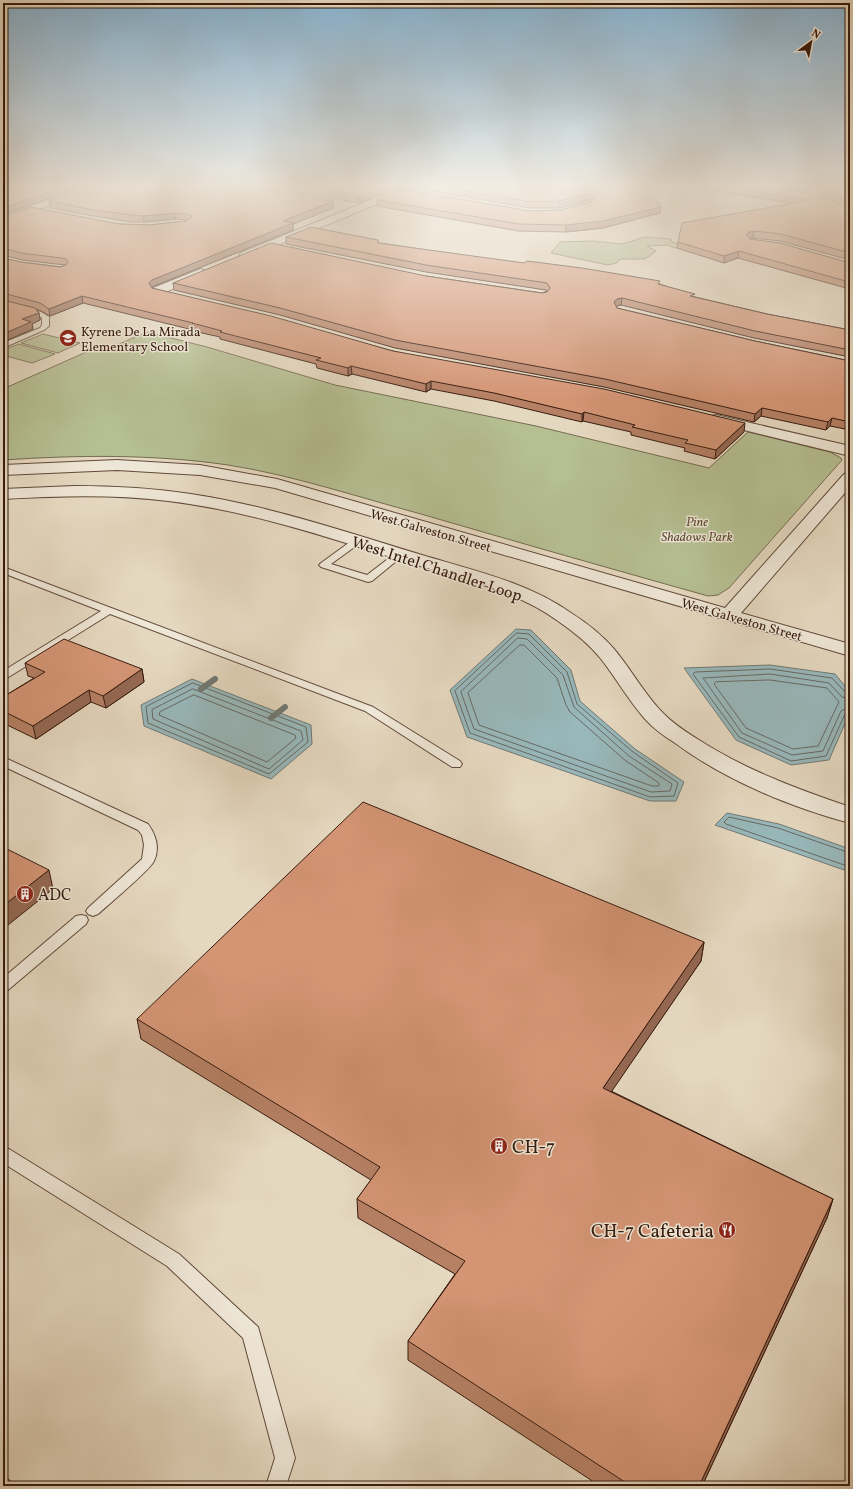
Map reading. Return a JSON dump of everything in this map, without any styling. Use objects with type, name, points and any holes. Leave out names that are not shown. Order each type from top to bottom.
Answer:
[{"type":"street","points":[[183,297],[157,291],[214,268]]},
{"type":"street","points":[[701,416],[850,451]]},
{"type":"street","name":"West Galveston Street","points":[[3,470],[117,465],[200,470],[276,484],[850,650]]},
{"type":"street","points":[[729,615],[850,477]]},
{"type":"street","name":"West Intel Chandler Loop","points":[[3,494],[84,491],[132,493],[177,497],[239,508],[357,541],[503,586],[556,611],[579,628],[611,658],[626,681],[656,717],[705,755],[785,793],[850,815]]},
{"type":"lane","points":[[3,303],[39,313],[46,317],[46,323],[42,329],[3,346]]},
{"type":"lane","points":[[357,541],[324,565],[368,579],[400,554]]},
{"type":"lane","points":[[3,570],[369,709],[456,764]]},
{"type":"lane","points":[[4,675],[110,610]]},
{"type":"lane","points":[[3,760],[142,827],[148,834],[151,845],[148,861],[93,911]]},
{"type":"lane","points":[[3,986],[82,920]]},
{"type":"lane","points":[[3,1154],[173,1260],[251,1333],[285,1458],[276,1486]]},
{"type":"green space","points":[[577,258],[646,258],[621,259],[616,263],[608,265]]},
{"type":"green space","name":"Pine Shadows Park","points":[[147,332],[207,347],[335,385],[536,426],[709,468],[748,432],[830,452],[842,460],[729,588],[718,595],[708,596],[325,487],[252,469],[200,461],[144,457],[87,456],[3,460],[3,389],[102,345],[112,347]]},
{"type":"green space","points":[[43,334],[80,343],[58,353],[21,343]]},
{"type":"green space","points":[[19,344],[55,354],[32,363],[3,355],[3,350]]},
{"type":"water","points":[[516,629],[531,630],[571,670],[580,701],[635,749],[684,782],[676,801],[650,801],[467,737],[450,690]]},
{"type":"water","points":[[770,665],[835,674],[850,692],[850,712],[829,760],[791,765],[736,740],[684,668]]},
{"type":"water","points":[[192,679],[311,725],[312,744],[271,779],[144,726],[141,705]]},
{"type":"water","points":[[727,813],[779,824],[850,849],[850,872],[715,825]]},
{"type":"building","points":[[3,258],[61,267],[66,265],[68,262],[63,258],[205,258],[152,280],[149,283],[152,288],[271,316],[393,351],[604,389],[745,423],[716,450],[685,443],[688,440],[632,427],[635,425],[584,412],[582,414],[494,393],[431,381],[426,384],[351,366],[348,368],[316,360],[321,358],[220,332],[222,331],[193,323],[82,296],[49,309],[40,303],[3,293]]},
{"type":"building","points":[[233,258],[344,258],[426,276],[542,293],[547,292],[550,288],[547,283],[426,265],[393,258],[491,258],[524,263],[527,261],[582,268],[660,281],[658,284],[695,294],[690,296],[767,314],[850,330],[850,350],[755,331],[622,298],[617,299],[614,302],[617,308],[755,341],[850,361],[850,422],[832,418],[828,422],[762,408],[755,414],[605,379],[395,340],[280,308],[173,283]]},
{"type":"building","points":[[766,258],[834,258],[850,263],[850,284],[847,283],[849,282]]},
{"type":"building","points":[[3,300],[35,308],[39,313],[22,319],[31,322],[3,334]]},
{"type":"building","points":[[64,639],[142,669],[103,696],[89,690],[33,726],[3,711],[3,697],[45,672],[25,663]]},
{"type":"building","name":"CH-7","points":[[363,802],[704,942],[603,1088],[833,1199],[699,1486],[631,1486],[408,1341],[465,1261],[357,1199],[380,1167],[137,1019]]},
{"type":"building","points":[[3,847],[49,870],[3,906]]},
{"type":"building","points":[[3,1475],[17,1486],[3,1486]]},
{"type":"waterway","points":[[201,689],[215,679]]},
{"type":"waterway","points":[[271,718],[285,707]]},
{"type":"place","name":"Kyrene De La Mirada Elementary School","points":[[68,338]]},
{"type":"place","name":"ADC","points":[[25,894]]},
{"type":"place","name":"CH-7","points":[[499,1146]]},
{"type":"place","name":"CH-7 Cafeteria","points":[[727,1230]]}]
